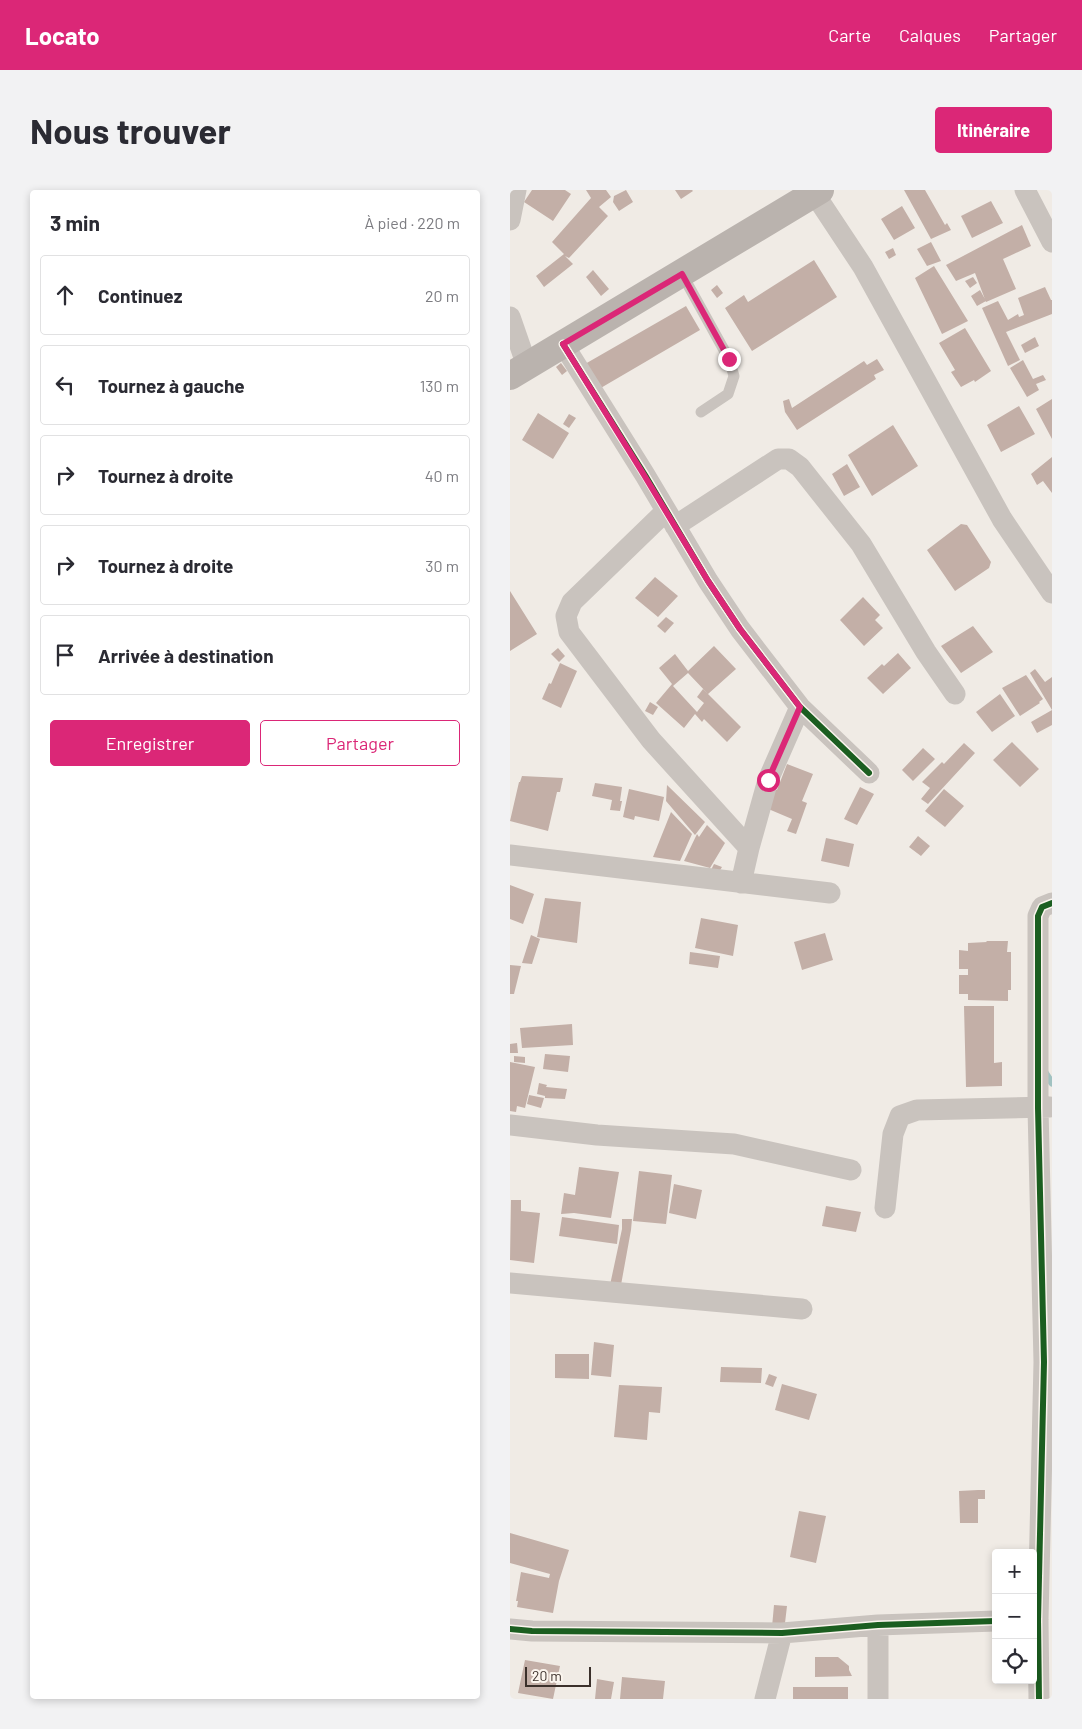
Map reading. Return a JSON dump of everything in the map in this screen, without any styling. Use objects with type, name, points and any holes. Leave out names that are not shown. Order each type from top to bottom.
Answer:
[{"type":"main road","points":[[518,371],[682,274],[816,191]]},
{"type":"street","points":[[1025,190],[1052,242]]},
{"type":"street","points":[[816,191],[863,267],[1002,519],[1052,593]]},
{"type":"street","points":[[510,220],[513,193]]},
{"type":"street","points":[[510,317],[518,371]]},
{"type":"street","points":[[563,344],[708,581],[740,629],[800,707],[868,773]]},
{"type":"street","points":[[749,848],[650,740],[569,632],[566,616],[572,602],[670,518],[778,459],[789,459],[800,467],[861,544],[926,652],[955,694]]},
{"type":"street","points":[[742,883],[749,848],[768,780],[800,707]]},
{"type":"street","points":[[510,855],[830,894]]},
{"type":"street","points":[[1039,1699],[1044,1362],[1045,1107],[1038,916],[1042,907],[1052,903]]},
{"type":"street","points":[[885,1208],[893,1134],[900,1116],[917,1110],[1045,1107]]},
{"type":"street","points":[[510,1125],[597,1135],[734,1144],[851,1170]]},
{"type":"street","points":[[510,1283],[802,1310]]},
{"type":"street","points":[[510,1630],[782,1633],[878,1625],[992,1621]]},
{"type":"street","points":[[878,1625],[878,1699]]},
{"type":"street","points":[[764,1699],[782,1633]]},
{"type":"lane","points":[[682,274],[729,359],[734,376],[728,394],[701,412]]},
{"type":"building","points":[[532,190],[565,190],[571,194],[553,221],[524,202]]},
{"type":"building","points":[[586,190],[606,190],[611,197],[599,207],[608,216],[569,258],[565,256],[573,264],[544,287],[536,276],[564,254],[552,242],[591,198]]},
{"type":"building","points":[[626,190],[633,202],[619,211],[613,202],[614,196]]},
{"type":"building","points":[[675,190],[692,190],[693,191],[681,199]]},
{"type":"building","points":[[904,190],[925,190],[945,225],[947,223],[951,230],[931,239]]},
{"type":"building","points":[[991,201],[1003,223],[972,238],[961,216]]},
{"type":"building","points":[[902,206],[915,228],[894,240],[881,219]]},
{"type":"building","points":[[1022,225],[1031,246],[1003,259],[1016,289],[986,302],[975,273],[956,281],[946,265]]},
{"type":"building","points":[[931,242],[941,261],[927,266],[917,249]]},
{"type":"building","points":[[893,248],[896,255],[889,259],[885,252]]},
{"type":"building","points":[[814,260],[837,297],[752,351],[725,308],[744,295],[748,302]]},
{"type":"building","points":[[934,266],[968,321],[942,334],[915,278]]},
{"type":"building","points":[[593,270],[609,289],[601,296],[586,277]]},
{"type":"building","points":[[973,277],[977,283],[970,288],[965,281]]},
{"type":"building","points":[[717,285],[723,293],[717,298],[711,290]]},
{"type":"building","points":[[1045,287],[1052,300],[1052,314],[1006,332],[1020,360],[1008,366],[982,308],[998,301],[1008,320],[1018,314],[1019,317],[1024,315],[1018,298]]},
{"type":"building","points":[[980,290],[986,301],[977,306],[971,296]]},
{"type":"building","points":[[686,306],[700,330],[599,389],[585,364]]},
{"type":"building","points":[[965,328],[991,371],[975,382],[974,380],[961,387],[951,372],[955,370],[939,343]]},
{"type":"building","points":[[1035,337],[1039,346],[1025,353],[1021,345]]},
{"type":"building","points":[[877,359],[884,370],[874,375],[876,379],[797,430],[785,412],[783,401],[789,399],[792,408],[864,361],[867,365]]},
{"type":"building","points":[[1023,360],[1033,379],[1043,375],[1046,380],[1036,384],[1039,390],[1027,397],[1010,368]]},
{"type":"building","points":[[561,363],[567,371],[562,375],[556,367]]},
{"type":"building","points":[[1052,399],[1052,439],[1036,409]]},
{"type":"building","points":[[1019,406],[1035,434],[1001,452],[987,425]]},
{"type":"building","points":[[538,413],[569,433],[553,459],[522,440]]},
{"type":"building","points":[[569,414],[576,418],[569,428],[563,424]]},
{"type":"building","points":[[893,425],[918,466],[872,496],[848,455]]},
{"type":"building","points":[[1052,457],[1052,493],[1043,481],[1037,485],[1031,474]]},
{"type":"building","points":[[847,464],[860,487],[844,496],[832,474]]},
{"type":"building","points":[[961,524],[967,525],[991,562],[989,568],[955,591],[927,550]]},
{"type":"building","points":[[655,577],[678,596],[658,617],[635,598]]},
{"type":"building","points":[[510,591],[537,634],[510,651]]},
{"type":"building","points":[[863,597],[880,615],[875,620],[883,628],[864,646],[840,620]]},
{"type":"building","points":[[666,617],[674,623],[665,633],[657,626]]},
{"type":"building","points":[[973,626],[993,652],[961,673],[941,646]]},
{"type":"building","points":[[714,646],[736,669],[708,694],[741,727],[727,742],[704,719],[702,722],[695,714],[684,728],[656,703],[672,684],[659,668],[675,654],[688,671]],"holes":[[[688,673],[708,694],[703,689],[697,697],[704,703],[697,712],[673,686]]]},
{"type":"building","points":[[558,648],[565,656],[559,662],[551,654]]},
{"type":"building","points":[[898,653],[911,668],[883,694],[867,678]]},
{"type":"building","points":[[560,663],[577,671],[561,708],[542,699]]},
{"type":"building","points":[[1035,669],[1045,682],[1052,677],[1052,710],[1030,673]]},
{"type":"building","points":[[1026,675],[1043,699],[1020,716],[1002,688]]},
{"type":"building","points":[[1000,694],[1015,716],[992,732],[976,712]]},
{"type":"building","points":[[650,702],[658,707],[653,715],[645,711]]},
{"type":"building","points":[[1052,710],[1052,725],[1037,733],[1031,722]]},
{"type":"building","points":[[1012,742],[1039,769],[1020,787],[993,760]]},
{"type":"building","points":[[964,743],[975,753],[928,804],[921,799],[930,788],[922,782],[942,762],[944,764]]},
{"type":"building","points":[[923,748],[935,759],[913,781],[902,770]]},
{"type":"building","points":[[787,764],[813,774],[802,801],[807,803],[796,834],[787,831],[792,819],[766,808],[773,788],[777,790]]},
{"type":"building","points":[[522,776],[563,778],[560,792],[557,792],[548,831],[510,821]]},
{"type":"building","points":[[595,783],[622,787],[620,811],[610,810],[612,800],[592,796]]},
{"type":"building","points":[[667,785],[705,822],[695,835],[666,801]]},
{"type":"building","points":[[860,787],[874,794],[857,825],[844,819]]},
{"type":"building","points":[[629,789],[664,797],[659,821],[635,816],[634,820],[623,817]]},
{"type":"building","points":[[944,789],[964,806],[945,827],[925,811]]},
{"type":"building","points":[[671,812],[692,834],[680,861],[653,857]]},
{"type":"building","points":[[707,825],[725,843],[710,868],[684,861],[697,834],[699,837]]},
{"type":"building","points":[[918,836],[930,846],[921,856],[909,847]]},
{"type":"building","points":[[826,838],[854,844],[849,867],[821,861]]},
{"type":"building","points":[[714,864],[722,867],[717,875],[710,872]]},
{"type":"building","points":[[510,885],[534,894],[523,924],[510,919]]},
{"type":"building","points":[[545,898],[581,902],[577,943],[537,937]]},
{"type":"building","points":[[701,918],[738,925],[733,956],[695,948]]},
{"type":"building","points":[[825,933],[833,960],[802,970],[794,942]]},
{"type":"building","points":[[531,935],[540,939],[532,964],[522,963]]},
{"type":"building","points":[[1008,941],[1007,952],[1011,952],[1011,990],[1008,990],[1008,1001],[968,1000],[968,994],[959,994],[959,975],[968,975],[968,969],[959,969],[959,950],[968,951],[968,943]]},
{"type":"building","points":[[690,952],[720,956],[718,968],[689,964]]},
{"type":"building","points":[[510,965],[521,966],[514,994],[510,994]]},
{"type":"building","points":[[964,1006],[994,1006],[994,1063],[1002,1062],[1002,1086],[966,1087]]},
{"type":"building","points":[[572,1024],[573,1045],[522,1048],[520,1028]]},
{"type":"building","points":[[517,1043],[518,1053],[510,1053],[510,1044]]},
{"type":"building","points":[[545,1054],[570,1056],[568,1072],[543,1069]]},
{"type":"building","points":[[514,1056],[525,1057],[525,1063],[514,1062]]},
{"type":"building","points":[[510,1062],[535,1067],[525,1108],[517,1106],[516,1112],[510,1111]]},
{"type":"building","points":[[539,1083],[547,1085],[546,1087],[567,1089],[565,1099],[545,1098],[545,1096],[537,1094]]},
{"type":"building","points":[[529,1095],[544,1098],[541,1108],[527,1104]]},
{"type":"building","points":[[579,1167],[619,1172],[611,1218],[574,1213],[561,1214],[564,1193],[575,1195]]},
{"type":"building","points":[[639,1171],[672,1175],[666,1224],[633,1221]]},
{"type":"building","points":[[674,1184],[702,1190],[696,1219],[669,1213]]},
{"type":"building","points":[[511,1200],[521,1200],[521,1211],[540,1213],[534,1263],[510,1260]]},
{"type":"building","points":[[826,1206],[861,1212],[856,1232],[822,1226]]},
{"type":"building","points":[[562,1217],[619,1225],[617,1244],[559,1236]]},
{"type":"building","points":[[622,1219],[632,1219],[621,1285],[610,1285],[622,1229]]},
{"type":"building","points":[[594,1342],[614,1345],[611,1377],[591,1375]]},
{"type":"building","points":[[555,1354],[589,1354],[589,1379],[555,1378]]},
{"type":"building","points":[[721,1367],[762,1368],[761,1383],[720,1382]]},
{"type":"building","points":[[769,1374],[777,1377],[773,1387],[765,1384]]},
{"type":"building","points":[[782,1384],[817,1394],[809,1420],[775,1410]]},
{"type":"building","points":[[619,1385],[662,1387],[660,1413],[649,1412],[647,1440],[614,1437]]},
{"type":"building","points":[[985,1490],[985,1499],[978,1499],[978,1523],[960,1523],[959,1491]]},
{"type":"building","points":[[799,1511],[826,1516],[816,1563],[790,1557]]},
{"type":"building","points":[[510,1533],[569,1550],[559,1581],[553,1613],[517,1607],[518,1601],[516,1601],[521,1572],[549,1578],[550,1574],[510,1563]]},
{"type":"building","points":[[774,1605],[787,1606],[785,1623],[772,1627]]},
{"type":"building","points":[[815,1657],[838,1657],[849,1666],[852,1676],[815,1677]]},
{"type":"building","points":[[525,1660],[560,1666],[553,1699],[518,1693]]},
{"type":"building","points":[[622,1677],[665,1681],[663,1699],[620,1699]]},
{"type":"building","points":[[597,1679],[614,1682],[611,1699],[595,1699]]},
{"type":"building","points":[[793,1687],[848,1687],[848,1699],[793,1699]]},
{"type":"waterway","points":[[1044,1071],[1052,1083]]},
{"type":"cycle path","points":[[563,344],[645,475],[708,581],[740,629],[800,707],[869,773]]},
{"type":"cycle path","points":[[1039,1699],[1038,1620],[1044,1362],[1038,1108],[1038,916],[1042,907],[1052,903]]},
{"type":"cycle path","points":[[510,1629],[532,1631],[782,1633],[878,1625],[992,1621]]},
{"type":"route","points":[[729,359],[682,274],[563,344],[708,581],[740,629],[800,707],[768,780]]}]
